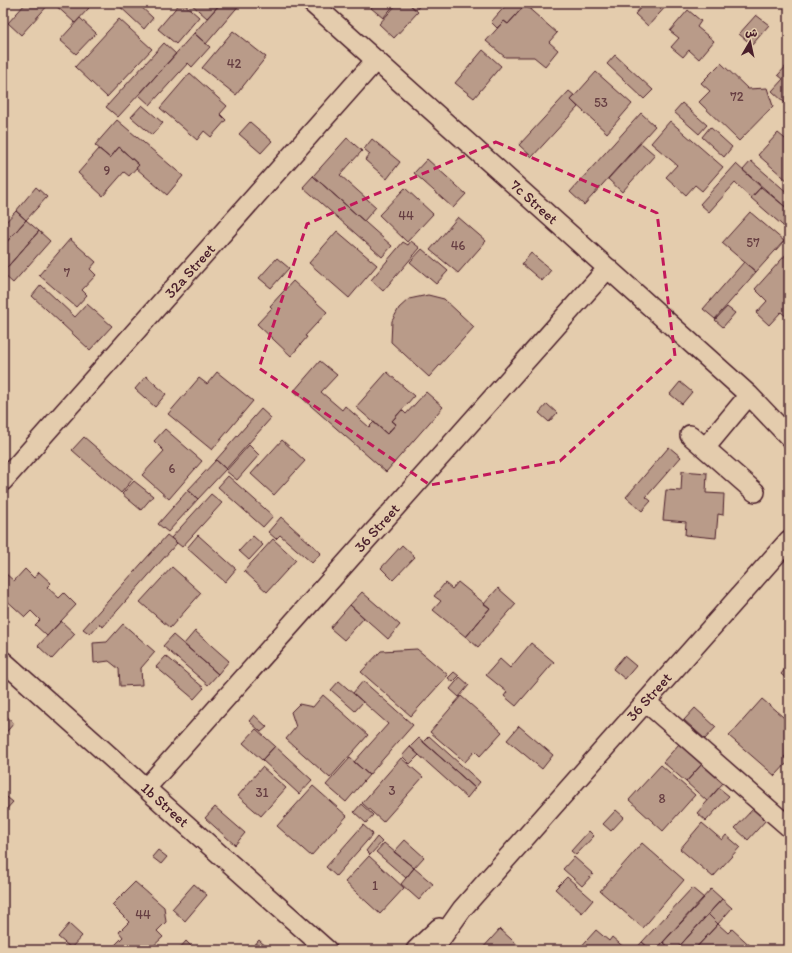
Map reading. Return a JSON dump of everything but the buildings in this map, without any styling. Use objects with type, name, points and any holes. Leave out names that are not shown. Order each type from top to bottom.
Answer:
[{"type":"street","name":"7c Street","points":[[312,3],[753,398],[789,436]]},
{"type":"street","name":"32a Street","points":[[3,481],[376,60]]},
{"type":"street","name":"36 Street","points":[[146,788],[608,268]]},
{"type":"street","name":"7c Street","points":[[753,398],[789,422]]},
{"type":"street","points":[[705,448],[753,398]]},
{"type":"street","points":[[690,435],[755,492]]},
{"type":"street","name":"36 Street","points":[[433,950],[462,909],[789,540]]},
{"type":"street","name":"1b Street","points":[[3,661],[327,950]]},
{"type":"street","points":[[646,702],[789,827]]},
{"type":"street","name":"36 Street","points":[[416,950],[462,909]]},
{"type":"highlighted area","points":[[496,142],[657,213],[675,356],[560,461],[430,485],[259,368],[307,224]]}]
